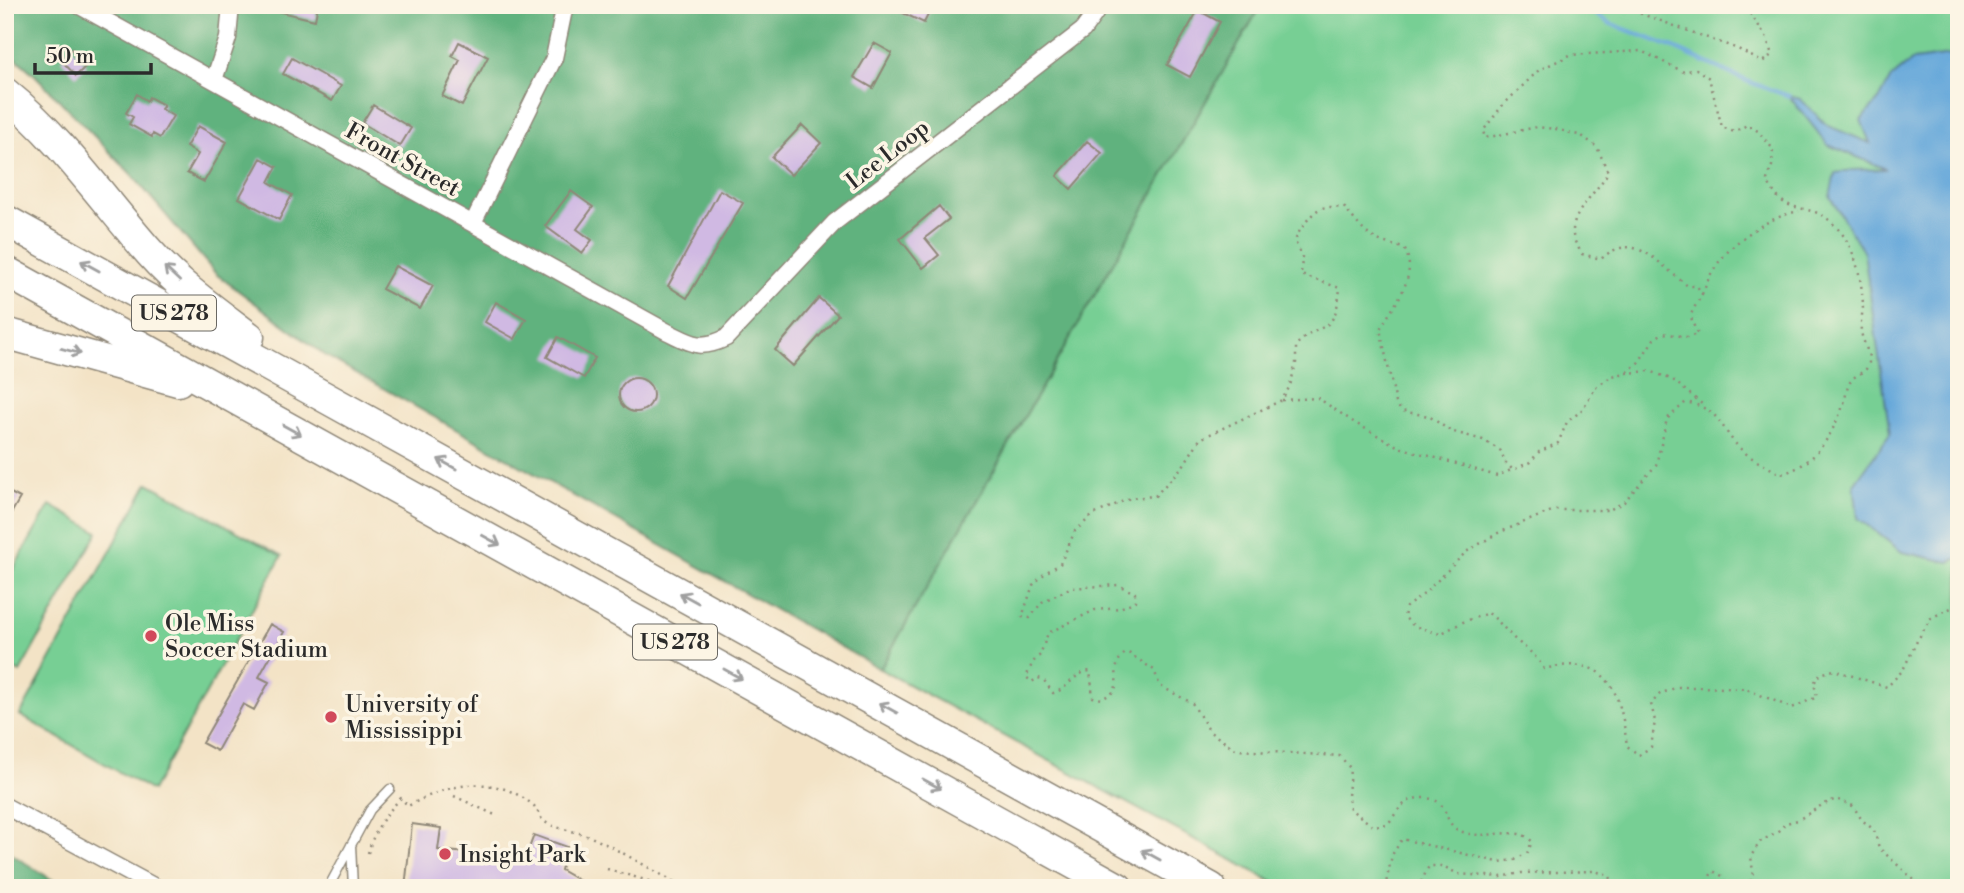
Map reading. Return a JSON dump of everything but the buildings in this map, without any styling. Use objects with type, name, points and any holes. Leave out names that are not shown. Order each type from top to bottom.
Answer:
[{"type":"highway","points":[[5,93],[36,122],[152,256],[187,288],[343,406]]},
{"type":"highway","name":"US 278","points":[[5,220],[1211,888]]},
{"type":"highway","name":"US 278","points":[[5,271],[1118,888]]},
{"type":"highway","points":[[5,333],[232,397]]},
{"type":"street","name":"Front Street","points":[[78,5],[666,331],[687,341],[708,346]]},
{"type":"street","points":[[214,80],[228,38],[231,5]]},
{"type":"street","points":[[473,223],[554,58],[565,5]]},
{"type":"street","name":"Lee Loop","points":[[708,346],[726,338],[835,222],[1083,30],[1101,5]]},
{"type":"street","points":[[5,806],[158,888]]},
{"type":"lane","points":[[328,888],[370,810],[390,789]]},
{"type":"lane","points":[[351,842],[352,888]]},
{"type":"path","points":[[1629,5],[1639,13],[1718,41],[1762,62],[1772,55],[1766,36],[1744,5]]},
{"type":"path","points":[[1385,888],[1392,855],[1402,839],[1498,862],[1515,860],[1528,852],[1532,841],[1522,834],[1474,835],[1458,830],[1447,820],[1445,808],[1437,802],[1420,798],[1405,802],[1388,824],[1373,826],[1350,809],[1350,768],[1340,756],[1237,750],[1210,732],[1192,703],[1160,686],[1154,670],[1127,652],[1119,658],[1115,667],[1118,682],[1115,691],[1102,699],[1093,697],[1090,671],[1079,673],[1062,691],[1053,693],[1043,679],[1037,678],[1032,682],[1026,677],[1033,662],[1040,655],[1048,634],[1095,610],[1120,608],[1135,601],[1135,593],[1118,585],[1070,588],[1042,602],[1030,618],[1022,617],[1033,585],[1045,573],[1060,564],[1075,531],[1093,515],[1130,498],[1155,496],[1183,466],[1200,439],[1282,400],[1318,398],[1399,447],[1497,476],[1530,462],[1539,452],[1558,443],[1567,422],[1581,411],[1595,387],[1612,376],[1650,371],[1674,380],[1715,415],[1742,451],[1781,474],[1796,470],[1809,462],[1827,442],[1851,380],[1865,371],[1869,362],[1861,333],[1863,304],[1855,256],[1843,236],[1820,214],[1801,211],[1774,194],[1767,180],[1772,166],[1773,149],[1758,131],[1747,125],[1734,132],[1723,127],[1709,78],[1696,69],[1684,72],[1641,51],[1570,55],[1539,70],[1502,106],[1483,131],[1485,138],[1537,127],[1582,136],[1597,147],[1608,172],[1602,184],[1590,195],[1572,232],[1582,254],[1601,259],[1610,251],[1624,245],[1637,248],[1650,254],[1688,286],[1697,286],[1702,294]]},
{"type":"path","points":[[1282,400],[1290,386],[1296,363],[1296,345],[1332,321],[1340,288],[1301,275],[1302,255],[1295,242],[1297,235],[1316,209],[1329,206],[1345,208],[1365,234],[1379,242],[1404,248],[1410,258],[1409,273],[1402,294],[1380,329],[1396,403],[1401,411],[1429,416],[1450,431],[1483,440],[1501,450],[1513,470]]},
{"type":"path","points":[[1626,373],[1639,362],[1654,339],[1663,333],[1687,337],[1698,334],[1689,319],[1714,268],[1749,232],[1781,215],[1801,211]]},
{"type":"path","points":[[1704,406],[1686,402],[1667,419],[1656,466],[1624,502],[1609,510],[1554,510],[1498,534],[1465,552],[1424,594],[1406,607],[1404,617],[1414,626],[1440,634],[1488,613],[1501,621],[1516,640],[1534,653],[1544,669],[1562,665],[1587,666],[1605,676],[1618,699],[1627,746],[1639,755],[1651,747],[1655,721],[1651,704],[1660,694],[1677,687],[1746,689],[1792,708],[1817,696],[1814,683],[1820,674],[1834,670],[1887,687],[1903,670],[1931,618],[1959,604]]},
{"type":"path","points":[[368,853],[380,822],[401,798],[408,806],[432,793],[454,786],[484,784],[507,791],[534,805],[545,822],[589,836],[685,888]]},
{"type":"path","points":[[454,796],[495,815]]},
{"type":"path","points":[[1749,888],[1753,872],[1751,856],[1760,842],[1786,823],[1798,820],[1822,804],[1836,799],[1853,806],[1862,820],[1874,830],[1879,848],[1923,888]]},
{"type":"path","points":[[1418,888],[1429,866],[1443,866],[1458,874],[1501,877],[1521,873],[1594,871],[1609,875],[1616,888]]},
{"type":"path","points":[[607,869],[652,882]]},
{"type":"path","points":[[1703,888],[1713,871],[1724,877],[1726,888]]},
{"type":"green space","points":[[14,5],[1261,5],[880,669],[326,356],[216,274],[132,175],[34,74],[5,49],[5,21]]},
{"type":"green space","points":[[1261,5],[1959,5],[1959,888],[1284,888],[880,669]]},
{"type":"green space","name":"Ole Miss Soccer Stadium","points":[[148,483],[282,556],[152,791],[20,715]]},
{"type":"green space","points":[[50,505],[98,532],[20,672],[5,664],[5,583]]},
{"type":"green space","points":[[5,850],[65,888],[5,888]]},
{"type":"water","points":[[1959,54],[1959,558],[1949,562],[1902,552],[1858,518],[1854,484],[1890,434],[1864,252],[1830,197],[1835,173],[1886,169],[1828,145],[1789,96],[1800,99],[1828,126],[1870,143],[1861,120],[1879,100],[1891,78],[1913,60]]},
{"type":"waterway","points":[[1582,5],[1609,23],[1789,96]]},
{"type":"place","name":"Ole Miss Soccer Stadium","points":[[151,636]]},
{"type":"place","name":"University of Mississippi","points":[[331,717]]},
{"type":"place","name":"Insight Park","points":[[445,854]]}]
